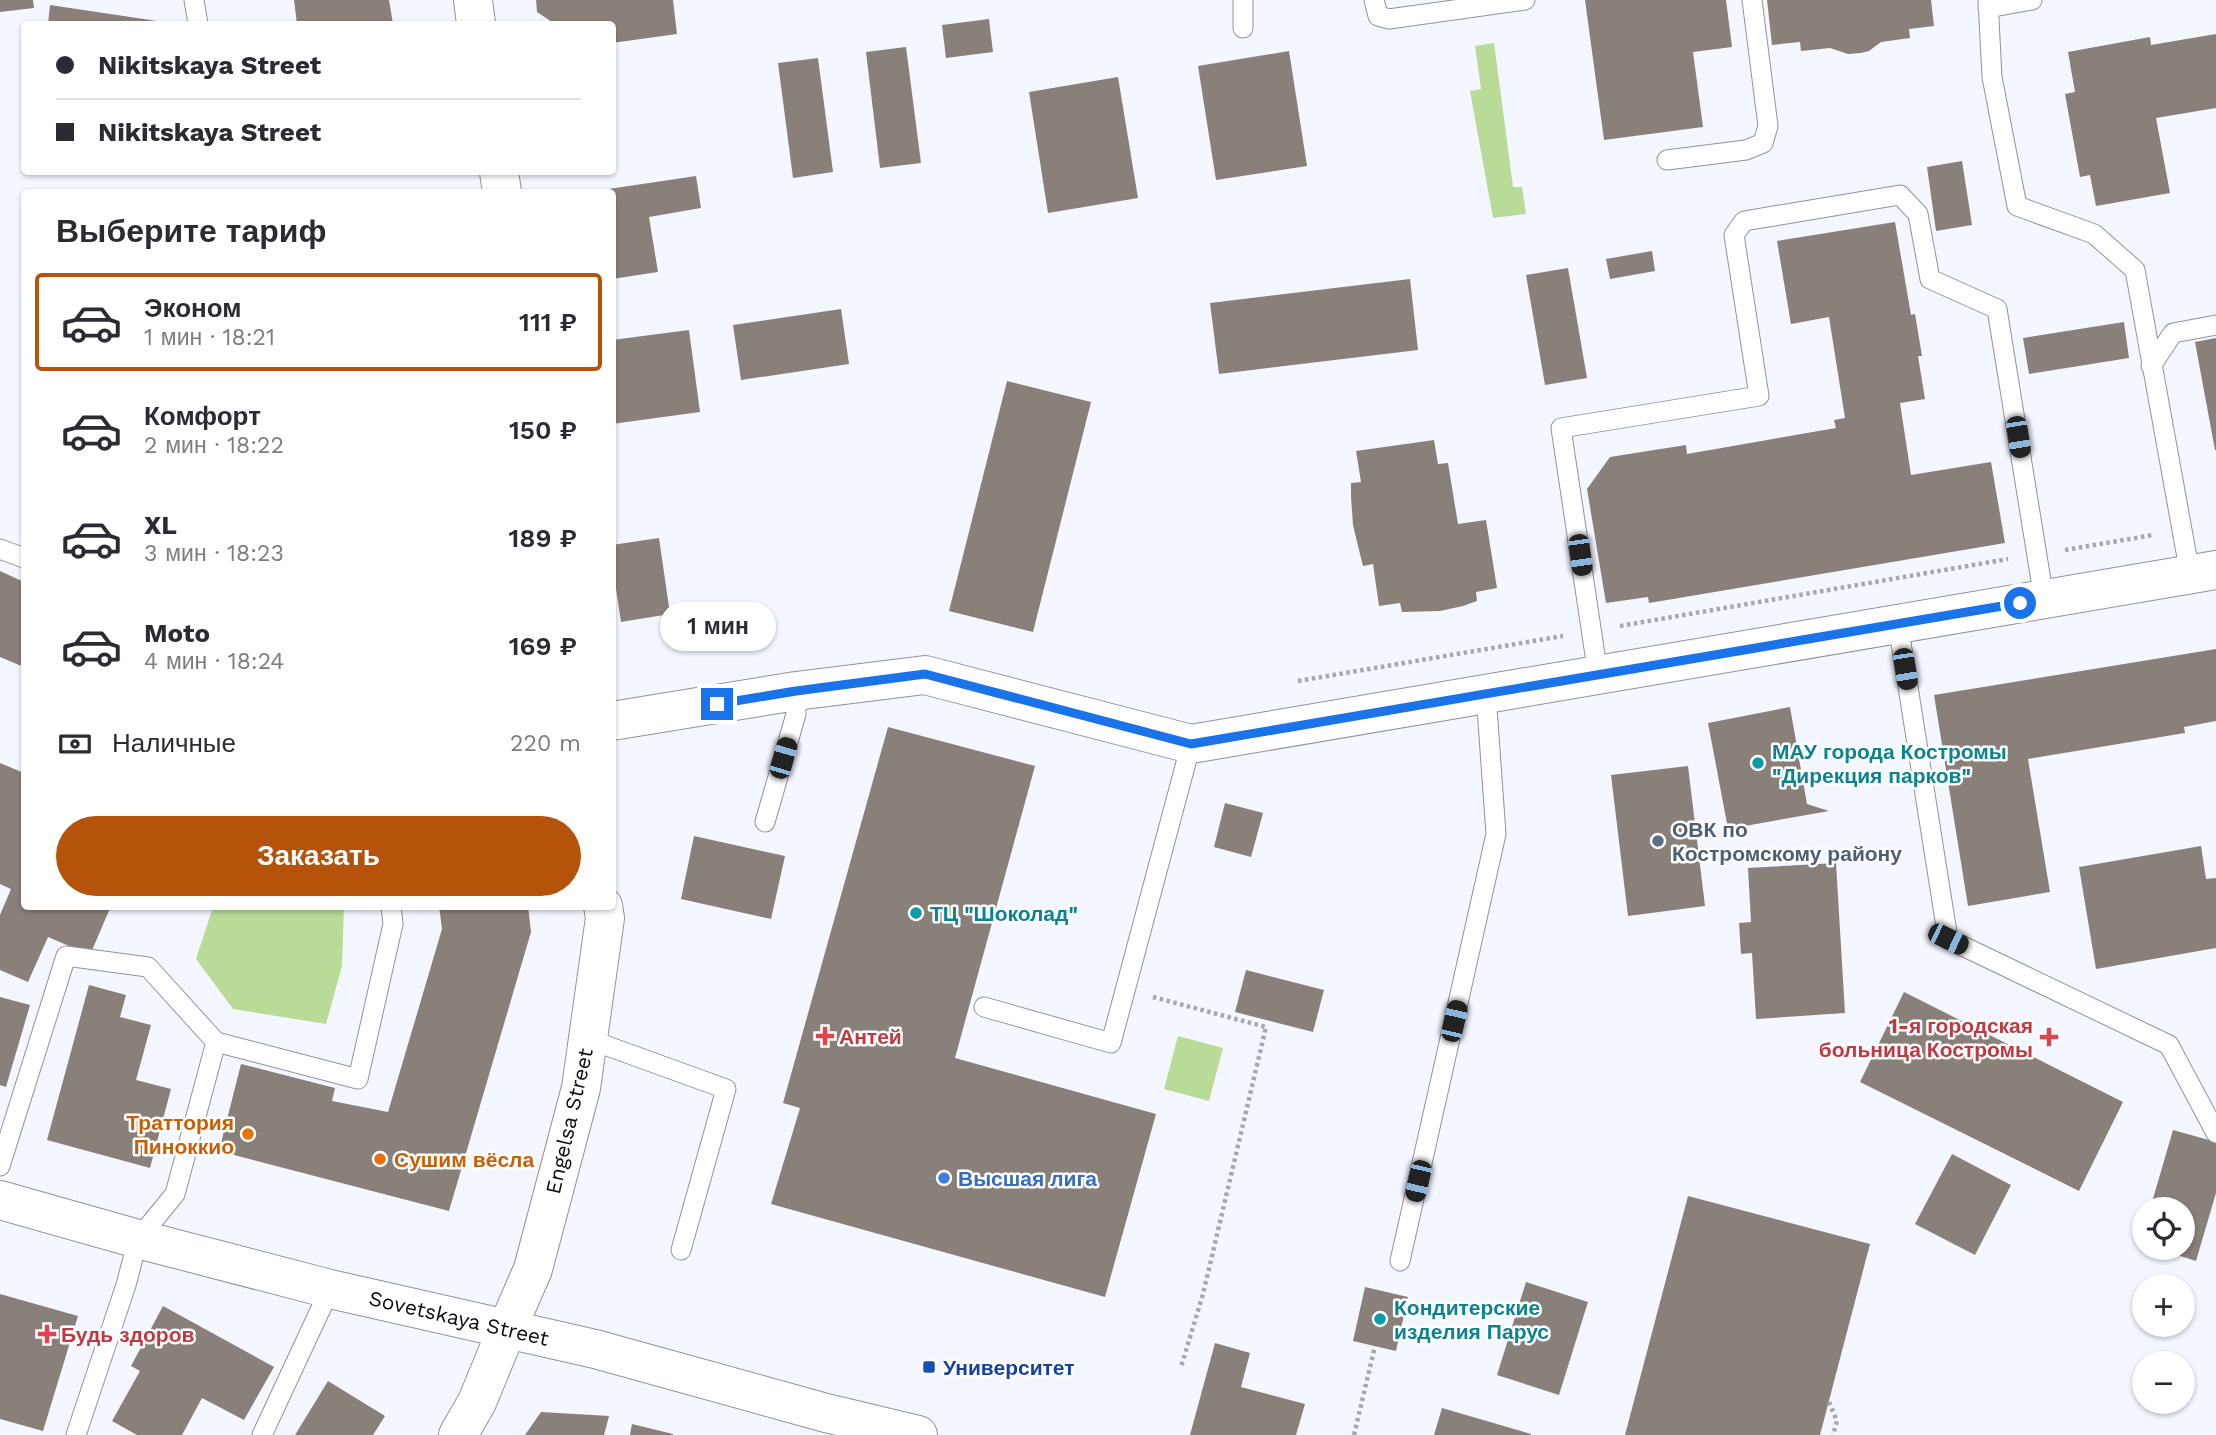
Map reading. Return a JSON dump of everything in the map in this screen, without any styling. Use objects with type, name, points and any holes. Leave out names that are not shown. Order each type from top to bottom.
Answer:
[{"type":"street","points":[[473,0],[476,21]]},
{"type":"street","points":[[616,720],[796,691],[925,674],[1191,744],[2203,572]]},
{"type":"street","name":"Engelsa Street","points":[[458,1435],[477,1402],[533,1269],[581,1088],[605,918],[604,910]]},
{"type":"street","name":"Sovetskaya Street","points":[[0,1200],[330,1289],[595,1349],[823,1424],[918,1435]]},
{"type":"lane","points":[[194,0],[198,21]]},
{"type":"lane","points":[[1243,0],[1243,28]]},
{"type":"lane","points":[[1374,0],[1378,16],[1389,19],[1525,0]]},
{"type":"lane","points":[[1667,160],[1746,150],[1763,143],[1768,125],[1752,0]]},
{"type":"lane","points":[[2032,0],[1988,4],[1992,77],[2017,206],[2094,233],[2135,270],[2181,531],[2203,572]]},
{"type":"lane","points":[[1598,674],[1561,428],[1759,396],[1734,235],[1744,221],[1900,195],[1918,215],[1930,279],[1997,309],[2044,599]]},
{"type":"lane","points":[[2151,366],[2173,333],[2216,325]]},
{"type":"lane","points":[[0,549],[21,557]]},
{"type":"lane","points":[[1898,624],[1948,939],[2169,1045],[2216,1133]]},
{"type":"lane","points":[[765,822],[796,715],[796,691]]},
{"type":"lane","points":[[1400,1261],[1496,834],[1486,694]]},
{"type":"lane","points":[[984,1007],[1111,1043],[1191,744]]},
{"type":"lane","points":[[0,1166],[66,956],[148,967],[216,1042],[358,1079],[393,924],[391,910]]},
{"type":"lane","points":[[588,1039],[726,1089],[681,1250]]},
{"type":"lane","points":[[76,1435],[126,1285],[138,1239],[176,1194],[216,1042]]},
{"type":"lane","points":[[262,1435],[330,1289]]},
{"type":"path","points":[[1298,681],[2181,531]]},
{"type":"path","points":[[1125,989],[1266,1027],[1203,1294],[1181,1367]]},
{"type":"path","points":[[1354,1435],[1375,1346]]},
{"type":"path","points":[[1829,1402],[1837,1421],[1833,1435]]},
{"type":"green space","points":[[1494,43],[1513,187],[1522,187],[1526,214],[1493,218],[1470,91],[1481,89],[1475,46]]},
{"type":"green space","points":[[212,910],[344,910],[342,966],[326,1024],[233,1009],[196,959]]},
{"type":"green space","points":[[1178,1036],[1223,1048],[1209,1101],[1164,1089]]},
{"type":"building","points":[[0,0],[33,0],[34,8],[0,12]]},
{"type":"building","points":[[294,0],[389,0],[392,21],[297,21]]},
{"type":"building","points":[[536,0],[673,0],[677,34],[616,42],[616,21],[550,21],[537,12]]},
{"type":"building","points":[[1585,0],[1726,0],[1732,47],[1693,52],[1703,127],[1604,140]]},
{"type":"building","points":[[1767,0],[1931,0],[1934,26],[1909,29],[1910,38],[1881,42],[1869,51],[1861,53],[1848,54],[1830,48],[1801,51],[1800,42],[1772,45]]},
{"type":"building","points":[[50,5],[157,21],[48,21]]},
{"type":"building","points":[[989,19],[993,52],[946,58],[942,25]]},
{"type":"building","points":[[2216,34],[2216,108],[2156,118],[2170,193],[2096,206],[2090,175],[2080,177],[2065,94],[2075,92],[2068,52],[2150,37],[2151,45]]},
{"type":"building","points":[[906,47],[921,163],[880,168],[866,52]]},
{"type":"building","points":[[1289,51],[1307,166],[1216,180],[1198,66]]},
{"type":"building","points":[[818,58],[833,172],[793,178],[778,63]]},
{"type":"building","points":[[1118,77],[1138,198],[1048,213],[1029,92]]},
{"type":"building","points":[[1962,161],[1972,225],[1936,231],[1927,167]]},
{"type":"building","points":[[696,176],[701,208],[649,217],[658,272],[616,278],[616,189],[608,189]]},
{"type":"building","points":[[1895,222],[1911,315],[1915,314],[1925,399],[1900,403],[1911,475],[1991,462],[2005,543],[1649,603],[1648,597],[1606,603],[1587,489],[1610,457],[1686,445],[1687,454],[1836,428],[1834,420],[1845,418],[1829,317],[1791,324],[1777,241]]},
{"type":"building","points":[[1652,251],[1655,271],[1610,279],[1606,259]]},
{"type":"building","points":[[1568,268],[1587,378],[1545,385],[1526,275]]},
{"type":"building","points":[[1410,279],[1418,350],[1219,374],[1210,303]]},
{"type":"building","points":[[841,309],[849,364],[741,380],[733,325]]},
{"type":"building","points":[[2124,322],[2129,358],[2029,374],[2023,338]]},
{"type":"building","points":[[689,330],[700,412],[616,423],[616,339]]},
{"type":"building","points":[[2216,338],[2216,450],[2215,450],[2195,342]]},
{"type":"building","points":[[1007,381],[1091,402],[1033,632],[949,611]]},
{"type":"building","points":[[1434,440],[1438,464],[1448,463],[1458,524],[1486,520],[1497,588],[1476,592],[1477,601],[1463,606],[1440,611],[1402,612],[1400,603],[1379,606],[1373,564],[1363,566],[1353,525],[1351,497],[1351,483],[1361,482],[1356,451]]},
{"type":"building","points":[[659,538],[670,614],[621,622],[616,589],[616,544]]},
{"type":"building","points":[[0,571],[21,581],[21,666],[0,657]]},
{"type":"building","points":[[2216,649],[2216,721],[2184,727],[2185,733],[2028,759],[2050,892],[1968,906],[1934,695]]},
{"type":"building","name":"МАУ города Костромы \"Дирекция парков\"","points":[[1790,707],[1807,804],[1829,811],[1728,829],[1708,723]]},
{"type":"building","name":"ТЦ \"Шоколад\"","points":[[888,727],[1035,766],[955,1058],[1156,1114],[1105,1297],[771,1204],[800,1108],[783,1103]]},
{"type":"building","points":[[0,763],[21,772],[21,910],[109,910],[90,955],[48,937],[28,982],[0,970],[0,915],[11,889],[0,884]]},
{"type":"building","name":"ОВК по Костромскому району","points":[[1688,766],[1705,906],[1628,916],[1611,775]]},
{"type":"building","points":[[1225,803],[1263,813],[1251,857],[1214,847]]},
{"type":"building","points":[[694,836],[785,856],[771,919],[681,899]]},
{"type":"building","points":[[2201,846],[2206,879],[2216,878],[2216,948],[2096,969],[2079,867]]},
{"type":"building","points":[[1836,863],[1845,1013],[1756,1019],[1752,953],[1741,954],[1739,923],[1751,922],[1748,868]]},
{"type":"building","points":[[440,910],[528,910],[531,932],[449,1211],[219,1151],[241,1064],[335,1088],[332,1101],[388,1112],[442,929]]},
{"type":"building","points":[[1246,970],[1324,990],[1313,1032],[1235,1012]]},
{"type":"building","points":[[89,985],[126,995],[120,1017],[151,1025],[136,1080],[171,1089],[150,1168],[47,1140]]},
{"type":"building","points":[[1904,992],[2123,1102],[2079,1191],[1860,1082]]},
{"type":"building","points":[[0,997],[30,1005],[6,1087],[0,1085]]},
{"type":"building","points":[[2173,1130],[2216,1142],[2216,1193],[2196,1261],[2193,1260],[2195,1260],[2195,1197],[2153,1197]]},
{"type":"building","points":[[1952,1154],[2011,1185],[1975,1255],[1915,1224]]},
{"type":"building","points":[[1688,1196],[1870,1244],[1820,1435],[1625,1435]]},
{"type":"building","points":[[1526,1282],[1588,1302],[1559,1395],[1497,1375]]},
{"type":"building","name":"Кондитерские изделия Парус","points":[[1365,1287],[1408,1297],[1396,1351],[1353,1341]]},
{"type":"building","points":[[0,1294],[78,1316],[43,1431],[0,1419]]},
{"type":"building","points":[[163,1306],[274,1367],[244,1420],[202,1398],[182,1435],[137,1435],[112,1421],[140,1371],[131,1366]]},
{"type":"building","points":[[1215,1343],[1250,1353],[1241,1387],[1305,1404],[1296,1435],[1190,1435]]},
{"type":"building","points":[[328,1381],[385,1416],[373,1435],[295,1435]]},
{"type":"building","points":[[1442,1408],[1531,1434],[1531,1435],[1434,1435]]},
{"type":"building","points":[[541,1412],[609,1416],[604,1435],[525,1435]]},
{"type":"building","points":[[632,1424],[673,1434],[673,1435],[630,1435]]},
{"type":"place","name":"МАУ города Костромы \"Дирекция парков\"","points":[[1758,763]]},
{"type":"place","name":"ОВК по Костромскому району","points":[[1658,841]]},
{"type":"place","name":"ТЦ \"Шоколад\"","points":[[916,913]]},
{"type":"place","name":"Антей","points":[[825,1036]]},
{"type":"place","name":"1-я городская больница Костромы","points":[[2049,1037]]},
{"type":"place","name":"Траттория Пиноккио","points":[[248,1134]]},
{"type":"place","name":"Сушим вёсла","points":[[380,1159]]},
{"type":"place","name":"Высшая лига","points":[[944,1178]]},
{"type":"place","name":"Кондитерские изделия Парус","points":[[1380,1319]]},
{"type":"place","name":"Будь здоров","points":[[47,1334]]},
{"type":"place","name":"Университет","points":[[929,1367]]},
{"type":"route","points":[[717,704],[925,674],[1191,744],[2020,603]]}]
